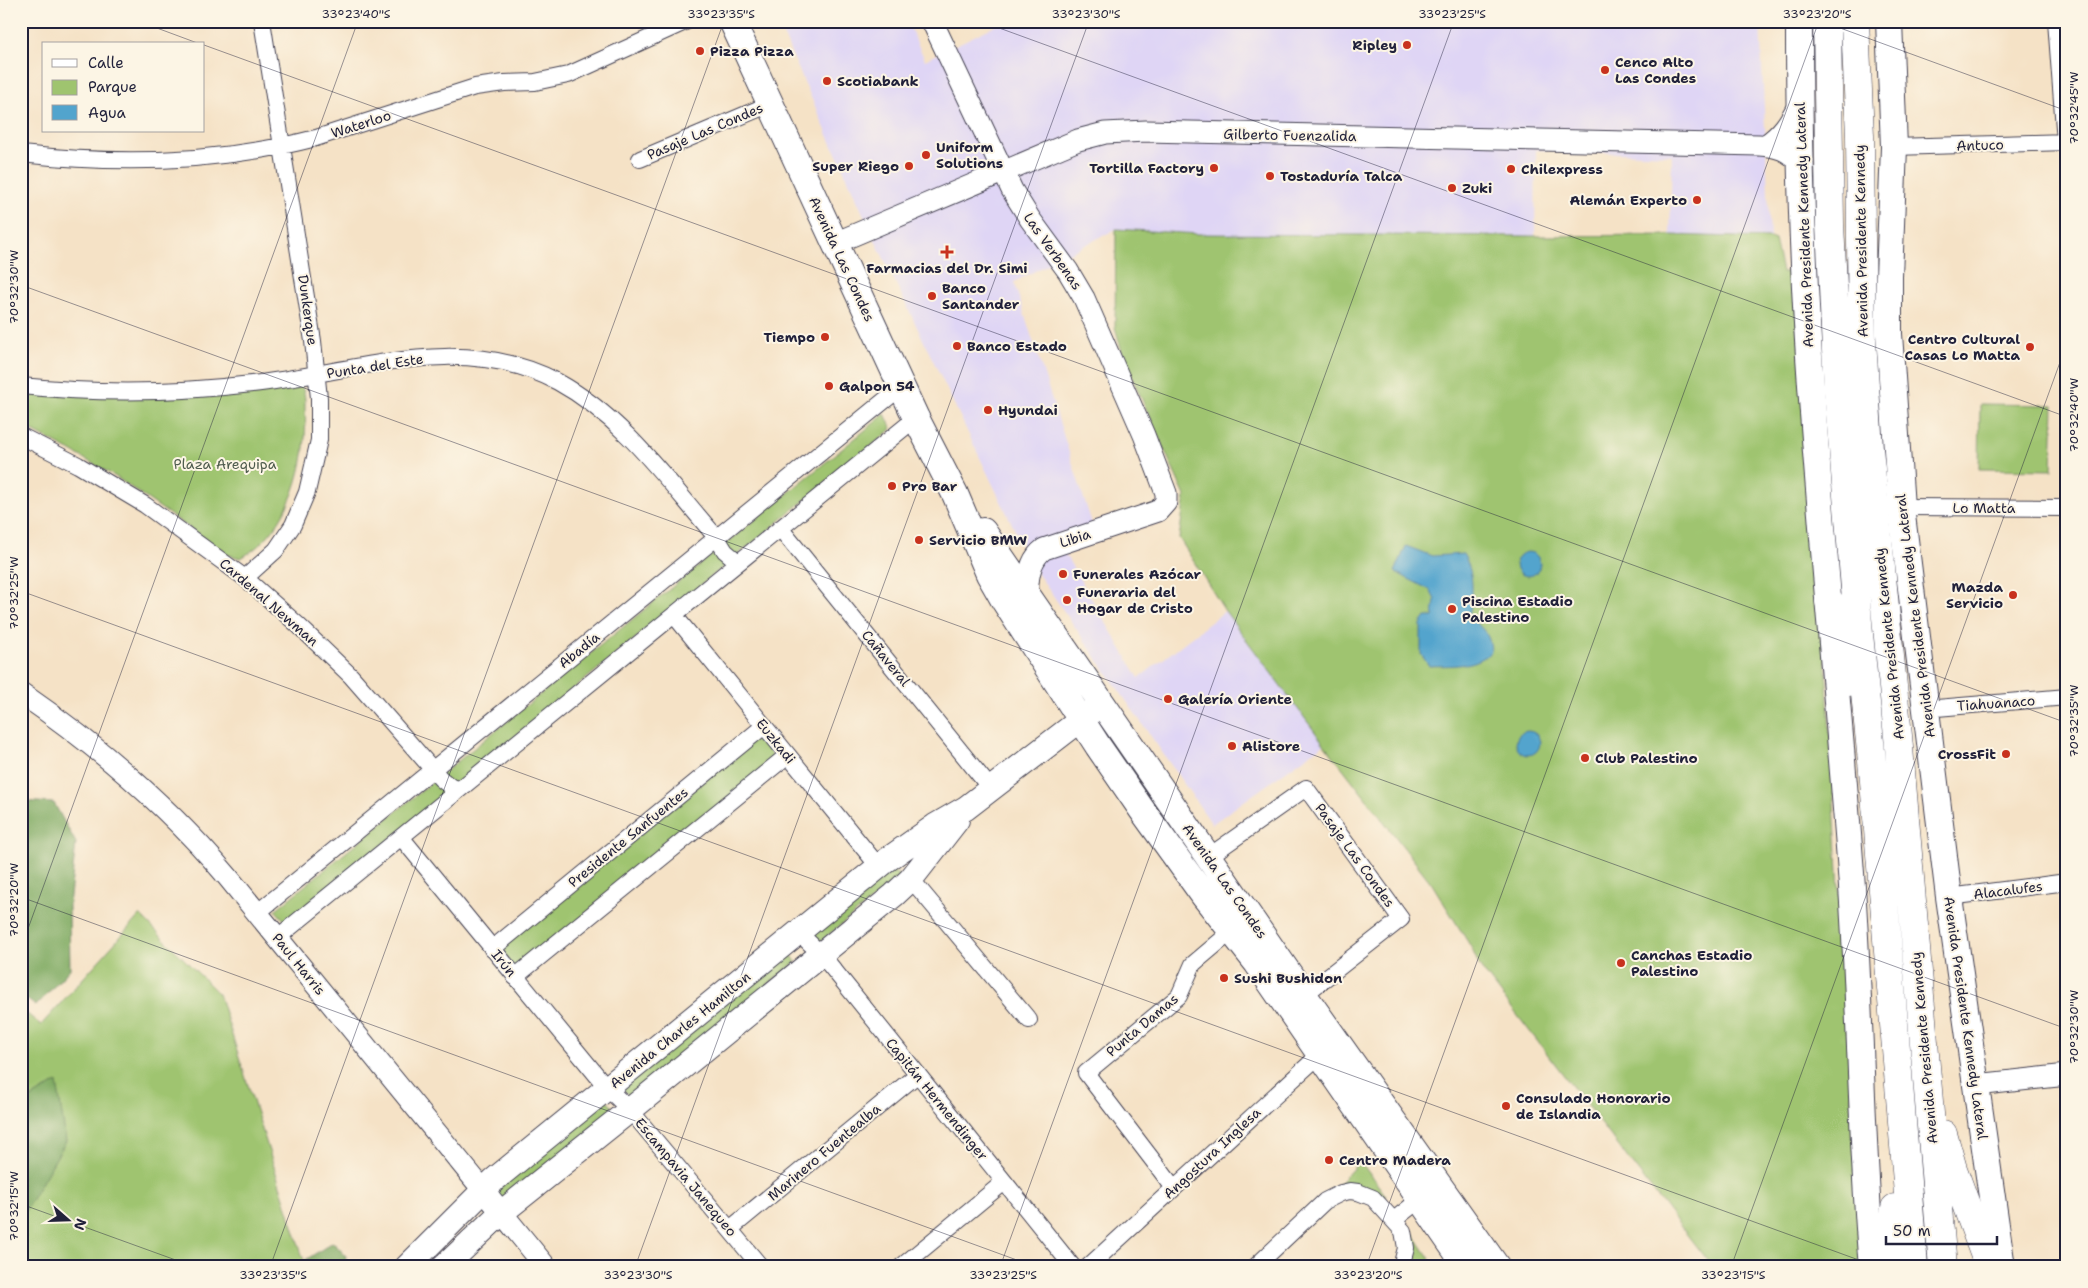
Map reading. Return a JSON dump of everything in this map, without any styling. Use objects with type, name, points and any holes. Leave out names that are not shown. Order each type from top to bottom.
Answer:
[{"type":"highway","name":"Avenida Presidente Kennedy","points":[[1827,21],[1832,294],[1845,488],[1874,781],[1914,1267]]},
{"type":"highway","name":"Avenida Presidente Kennedy","points":[[1855,21],[1860,136],[1862,340],[1868,449],[1896,717],[1942,1267]]},
{"type":"highway","points":[[1860,136],[1870,21]]},
{"type":"highway","points":[[1829,601],[1874,781]]},
{"type":"highway","points":[[1926,1086],[1936,1110],[1962,1193],[1989,1267]]},
{"type":"highway","points":[[1891,1267],[1903,1145]]},
{"type":"main road","name":"Avenida Las Condes","points":[[732,21],[901,387],[955,494],[993,580],[1080,719],[1142,810],[1232,931],[1328,1047],[1497,1267]]},
{"type":"main road","name":"Avenida Presidente Kennedy Lateral","points":[[1799,21],[1799,104],[1811,385],[1855,933],[1864,1155],[1872,1267]]},
{"type":"main road","name":"Avenida Presidente Kennedy Lateral","points":[[1889,21],[1894,148],[1889,277],[1889,334],[1901,507],[1949,897],[2002,1267]]},
{"type":"main road","name":"Avenida Las Condes","points":[[955,494],[1103,703],[1304,995],[1328,1047],[1419,1200],[1466,1267]]},
{"type":"main road","name":"Avenida Charles Hamilton","points":[[407,1267],[484,1189],[883,864],[935,826],[966,808],[1103,703]]},
{"type":"main road","name":"Avenida Charles Hamilton","points":[[444,1267],[501,1213],[630,1110],[911,879],[966,808]]},
{"type":"main road","points":[[883,864],[900,866],[911,879]]},
{"type":"street","name":"Dunkerque","points":[[245,578],[283,542],[293,525],[307,492],[319,440],[317,375],[309,314],[262,21]]},
{"type":"street","name":"Waterloo","points":[[21,154],[86,160],[144,161],[209,157],[282,146],[316,138],[475,87],[504,82],[535,82],[568,76],[687,21]]},
{"type":"street","name":"Las Verbenas","points":[[932,21],[1002,172],[1030,219],[1076,282],[1092,314],[1165,489],[1166,502],[1158,511]]},
{"type":"street","points":[[2056,21],[2066,142]]},
{"type":"street","name":"Pasaje Las Condes","points":[[640,158],[770,104]]},
{"type":"street","points":[[1766,145],[1780,135],[1791,121],[1799,104]]},
{"type":"street","name":"Gilberto Fuenzalida","points":[[835,243],[1088,136],[1105,132],[1766,145],[1780,147],[1792,154],[1802,164]]},
{"type":"street","name":"Antuco","points":[[1894,148],[2066,142]]},
{"type":"street","name":"Punta del Este","points":[[21,386],[116,391],[187,390],[251,384],[317,375],[380,362],[436,357],[482,359],[514,365],[539,373],[574,391],[613,421],[631,438],[725,551],[738,562]]},
{"type":"street","name":"Abadía","points":[[257,913],[901,387]]},
{"type":"street","points":[[277,938],[916,418]]},
{"type":"street","name":"Cardenal Newman","points":[[21,436],[78,465],[145,505],[245,578],[351,676],[446,783],[460,789]]},
{"type":"street","name":"Lo Matta","points":[[1901,507],[2067,508]]},
{"type":"street","name":"Libia","points":[[1028,597],[1032,565],[1038,554],[1044,549],[1158,511]]},
{"type":"street","name":"Cañaveral","points":[[780,528],[991,789]]},
{"type":"street","name":"Euzkadi","points":[[674,615],[788,755],[883,864]]},
{"type":"street","name":"Paul Harris","points":[[21,693],[102,753],[150,793],[204,848],[546,1267]]},
{"type":"street","name":"Tiahuanaco","points":[[1925,709],[2067,697]]},
{"type":"street","name":"Presidente Sanfuentes","points":[[492,949],[764,726]]},
{"type":"street","points":[[515,977],[788,755]]},
{"type":"street","name":"Pasaje Las Condes","points":[[1208,857],[1306,788],[1402,919],[1304,995]]},
{"type":"street","name":"Irún","points":[[401,837],[608,1089]]},
{"type":"street","points":[[911,879],[1030,1020]]},
{"type":"street","name":"Alacalufes","points":[[1949,897],[2067,882]]},
{"type":"street","name":"Punta Damas","points":[[1174,1188],[1086,1073],[1179,996],[1193,964],[1232,931]]},
{"type":"street","name":"Capitán Hermendinger","points":[[800,932],[821,954],[1073,1267]]},
{"type":"street","name":"Angostura Inglesa","points":[[1088,1267],[1328,1047]]},
{"type":"street","name":"Marinero Fuentealba","points":[[730,1229],[918,1074]]},
{"type":"street","points":[[1976,1085],[2067,1075]]},
{"type":"street","name":"Escampavia Janequeo","points":[[608,1089],[630,1110],[761,1267]]},
{"type":"street","points":[[901,1267],[1004,1182]]},
{"type":"street","points":[[1255,1267],[1325,1201],[1350,1191],[1366,1194],[1373,1198],[1404,1231],[1406,1240],[1401,1267]]},
{"type":"street","points":[[1394,1220],[1419,1200]]},
{"type":"shaded area","points":[[777,21],[907,21],[925,60],[1005,21],[1760,21],[1770,238],[1670,235],[1672,155],[1536,150],[1535,236],[1199,234],[1116,229],[1014,282],[1096,536],[1063,551],[1139,678],[1225,611],[1324,744],[1212,824],[1036,571],[1024,549],[874,238]]},
{"type":"green space","name":"Club Palestino","points":[[1116,229],[1199,234],[1670,235],[1770,238],[1775,240],[1782,272],[1803,271],[1861,1267],[1712,1267],[1480,967],[1471,947],[1432,884],[1225,611],[1179,538],[1185,496],[1124,359],[1115,327]]},
{"type":"green space","name":"Plaza Arequipa","points":[[299,384],[305,396],[304,451],[293,493],[284,513],[272,531],[258,546],[241,558],[228,555],[116,477],[21,425],[21,389]]},
{"type":"green space","points":[[1980,404],[2054,405],[2052,470],[1979,469]]},
{"type":"green space","points":[[885,414],[892,429],[287,923],[275,910]]},
{"type":"green space","points":[[759,736],[776,761],[517,972],[499,948]]},
{"type":"green space","points":[[21,801],[54,803],[76,843],[69,905],[70,969],[36,1006],[21,995]]},
{"type":"green space","points":[[888,867],[901,877],[817,944],[809,932]]},
{"type":"green space","points":[[140,915],[219,994],[304,1261],[289,1267],[21,1267],[21,1009],[41,1025]]},
{"type":"green space","points":[[787,948],[796,962],[629,1096],[619,1086]]},
{"type":"green space","points":[[57,1082],[66,1141],[21,1218],[21,1104]]},
{"type":"green space","points":[[602,1095],[615,1110],[500,1207],[489,1192]]},
{"type":"green space","points":[[1360,1161],[1386,1196],[1384,1198],[1334,1189]]},
{"type":"green space","points":[[1410,1229],[1430,1259],[1420,1267],[1413,1267],[1414,1251]]},
{"type":"green space","points":[[333,1242],[346,1256],[344,1267],[289,1267],[304,1261]]},
{"type":"water","name":"Piscina Estadio Palestino","points":[[1406,546],[1432,556],[1463,554],[1470,569],[1472,584],[1469,617],[1485,632],[1491,646],[1491,652],[1477,661],[1462,665],[1429,666],[1421,654],[1421,624],[1426,617],[1433,617],[1435,600],[1430,590],[1395,572]]},
{"type":"water","points":[[1528,552],[1533,553],[1539,559],[1539,569],[1533,575],[1528,576],[1523,575],[1517,569],[1516,564],[1517,559],[1523,553]]},
{"type":"water","points":[[1528,731],[1533,732],[1539,738],[1539,748],[1533,754],[1528,755],[1523,754],[1517,748],[1516,743],[1517,738],[1523,732]]},
{"type":"place","name":"Ripley","points":[[1407,45]]},
{"type":"place","name":"Pizza Pizza","points":[[700,51]]},
{"type":"place","name":"Cenco Alto Las Condes","points":[[1605,70]]},
{"type":"place","name":"Scotiabank","points":[[827,81]]},
{"type":"place","name":"Uniform Solutions","points":[[926,155]]},
{"type":"place","name":"Super Riego","points":[[909,166]]},
{"type":"place","name":"Tortilla Factory","points":[[1214,168]]},
{"type":"place","name":"Chilexpress","points":[[1511,169]]},
{"type":"place","name":"Tostaduría Talca","points":[[1270,176]]},
{"type":"place","name":"Zuki","points":[[1452,188]]},
{"type":"place","name":"Alemán Experto","points":[[1697,200]]},
{"type":"place","name":"Farmacias del Dr. Simi","points":[[947,252]]},
{"type":"place","name":"Banco Santander","points":[[932,296]]},
{"type":"place","name":"Tiempo","points":[[825,337]]},
{"type":"place","name":"Banco Estado","points":[[957,346]]},
{"type":"place","name":"Centro Cultural Casas Lo Matta","points":[[2030,347]]},
{"type":"place","name":"Galpon 54","points":[[829,386]]},
{"type":"place","name":"Hyundai","points":[[988,410]]},
{"type":"place","name":"Pro Bar","points":[[892,486]]},
{"type":"place","name":"Servicio BMW","points":[[919,540]]},
{"type":"place","name":"Funerales Azócar","points":[[1063,574]]},
{"type":"place","name":"Mazda Servicio","points":[[2013,595]]},
{"type":"place","name":"Funeraria del Hogar de Cristo","points":[[1067,600]]},
{"type":"place","name":"Piscina Estadio Palestino","points":[[1452,609]]},
{"type":"place","name":"Galería Oriente","points":[[1168,699]]},
{"type":"place","name":"Alistore","points":[[1232,746]]},
{"type":"place","name":"CrossFit","points":[[2006,754]]},
{"type":"place","name":"Club Palestino","points":[[1585,758]]},
{"type":"place","name":"Canchas Estadio Palestino","points":[[1621,963]]},
{"type":"place","name":"Sushi Bushidon","points":[[1224,978]]},
{"type":"place","name":"Consulado Honorario de Islandia","points":[[1506,1106]]},
{"type":"place","name":"Centro Madera","points":[[1329,1160]]}]
